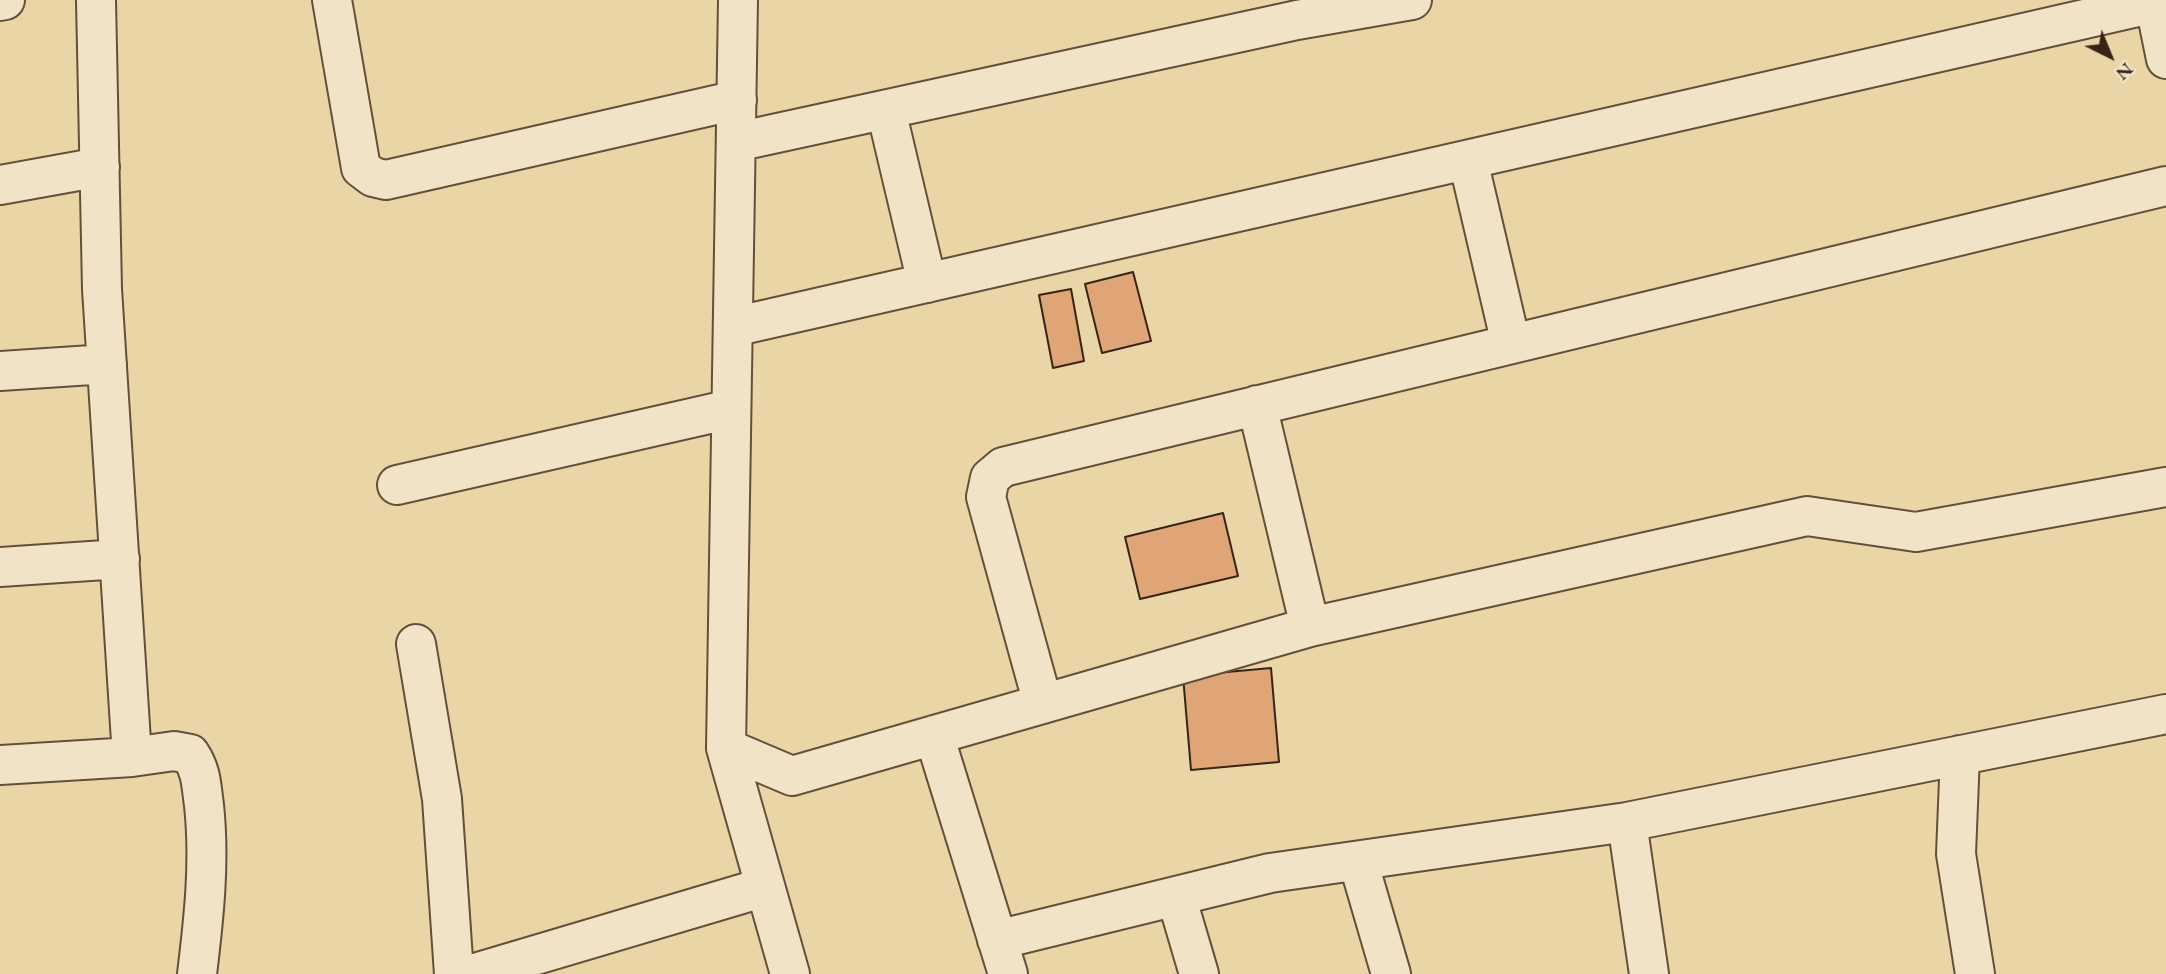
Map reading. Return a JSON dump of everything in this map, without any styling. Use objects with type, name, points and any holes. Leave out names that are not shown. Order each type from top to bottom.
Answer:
[{"type":"street","points":[[0,1],[5,0]]},
{"type":"street","points":[[96,0],[102,289],[132,757]]},
{"type":"street","points":[[332,0],[362,167],[373,177],[386,180],[737,100]]},
{"type":"street","points":[[738,0],[726,748],[790,974]]},
{"type":"street","points":[[736,142],[886,110],[1295,10],[1412,0]]},
{"type":"street","points":[[733,327],[2155,2],[2166,59]]},
{"type":"street","points":[[886,110],[927,283]]},
{"type":"street","points":[[1468,160],[1511,344]]},
{"type":"street","points":[[0,185],[100,167]]},
{"type":"street","points":[[1043,704],[986,497],[990,478],[1003,467],[2166,186]]},
{"type":"street","points":[[0,371],[107,364]]},
{"type":"street","points":[[1257,405],[1310,627]]},
{"type":"street","points":[[397,485],[732,409]]},
{"type":"street","points":[[726,748],[792,776],[1310,627],[1807,516],[1916,532],[2166,487]]},
{"type":"street","points":[[0,567],[120,559]]},
{"type":"street","points":[[416,644],[442,799],[454,974]]},
{"type":"street","points":[[934,735],[1003,957],[1176,896],[1270,873],[1627,822],[2166,714]]},
{"type":"street","points":[[0,765],[132,757],[174,751],[190,754],[200,768],[208,840],[206,902],[197,974]]},
{"type":"street","points":[[1960,755],[1956,854],[1975,974]]},
{"type":"street","points":[[1627,822],[1649,974]]},
{"type":"street","points":[[1358,861],[1391,974]]},
{"type":"street","points":[[471,974],[556,962],[765,887]]},
{"type":"street","points":[[1176,896],[1199,974]]},
{"type":"building","points":[[1133,272],[1151,341],[1102,353],[1085,284]]},
{"type":"building","points":[[1071,289],[1084,361],[1053,368],[1039,295]]},
{"type":"building","points":[[1223,513],[1238,576],[1140,599],[1125,537]]},
{"type":"building","points":[[1271,668],[1279,762],[1191,770],[1183,676]]}]
